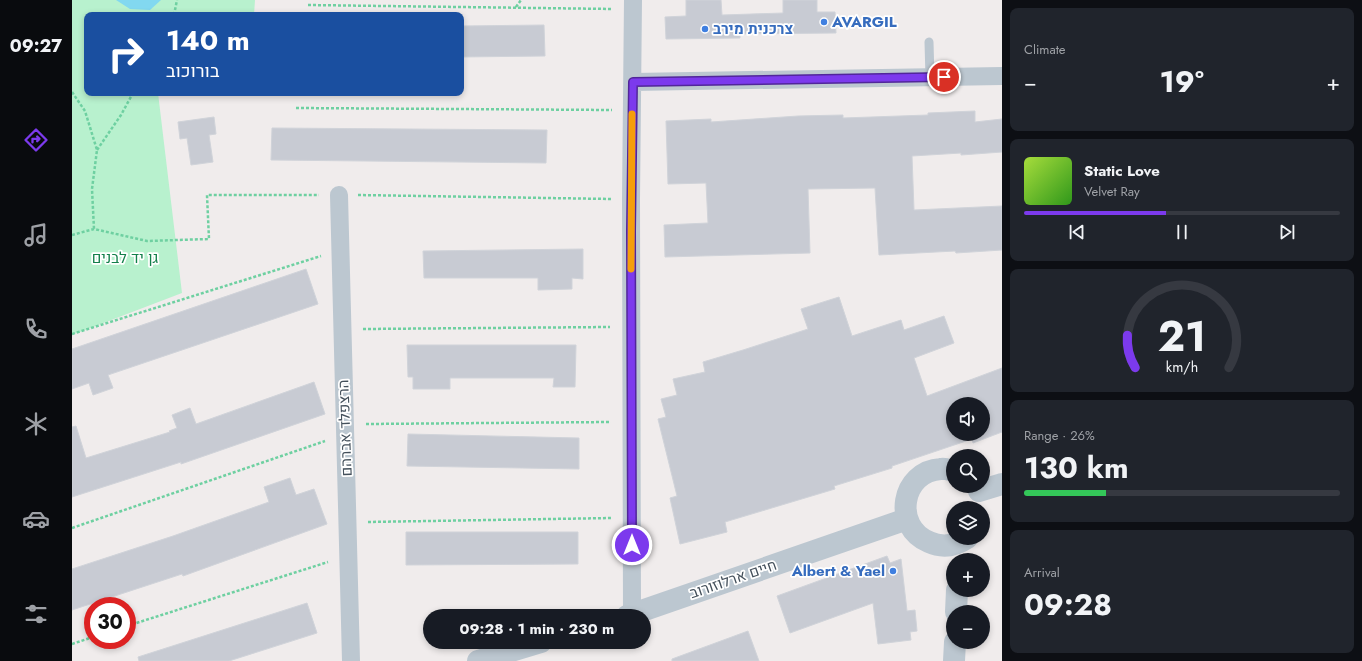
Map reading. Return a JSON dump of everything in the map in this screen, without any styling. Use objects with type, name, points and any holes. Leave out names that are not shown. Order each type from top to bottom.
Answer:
[{"type":"street","points":[[629,609],[632,517],[631,327],[633,5]]},
{"type":"street","points":[[633,82],[1002,76]]},
{"type":"street","name":"הרצפלד אברהם","points":[[340,195],[351,661]]},
{"type":"street","points":[[946,469],[942,468],[928,472],[917,479],[909,490],[905,503],[907,519],[913,531],[923,540],[935,545],[961,547]]},
{"type":"street","points":[[979,495],[1002,484]]},
{"type":"street","name":"חיים ארלוזורוב","points":[[646,609],[907,519]]},
{"type":"street","points":[[478,661],[518,649]]},
{"type":"street","points":[[954,661],[955,649]]},
{"type":"lane","points":[[929,42],[930,78]]},
{"type":"path","points":[[175,12],[177,0]]},
{"type":"path","points":[[516,8],[521,0]]},
{"type":"path","points":[[308,5],[516,8],[633,5]]},
{"type":"path","points":[[72,92],[85,111],[97,150],[92,189],[94,229]]},
{"type":"path","points":[[97,150],[121,116],[131,96]]},
{"type":"path","points":[[296,108],[632,111]]},
{"type":"path","points":[[72,334],[341,250]]},
{"type":"path","points":[[343,330],[631,327]]},
{"type":"path","points":[[72,528],[345,429],[632,422]]},
{"type":"path","points":[[348,522],[632,517]]},
{"type":"path","points":[[136,623],[349,555]]},
{"type":"path","points":[[72,644],[84,640]]},
{"type":"green space","name":"גן יד לבנים","points":[[72,0],[255,0],[254,12],[84,12],[84,96],[158,96],[182,293],[72,335]]},
{"type":"water","points":[[116,0],[161,0],[150,10],[130,9]]},
{"type":"building","points":[[686,0],[721,0],[722,15],[783,13],[783,0],[817,0],[817,12],[835,12],[836,33],[740,34],[740,38],[666,39],[665,17],[686,16]]},
{"type":"building","points":[[544,25],[545,56],[464,57],[464,26]]},
{"type":"building","points":[[975,111],[975,122],[1002,119],[1002,152],[912,156],[914,210],[1002,206],[1002,250],[879,255],[875,188],[808,189],[810,253],[665,257],[664,225],[708,223],[706,183],[668,184],[666,121],[711,119],[711,122],[798,116],[843,115],[843,118],[928,115],[928,113]]},
{"type":"building","points":[[214,117],[216,134],[209,135],[213,162],[191,165],[187,138],[180,139],[178,122]]},
{"type":"building","points":[[272,128],[547,130],[546,163],[271,160]]},
{"type":"building","points":[[583,249],[583,279],[572,278],[572,289],[538,290],[538,278],[424,278],[423,251]]},
{"type":"building","points":[[306,269],[318,304],[108,375],[113,388],[93,395],[89,383],[72,389],[72,349]]},
{"type":"building","points":[[839,297],[852,336],[901,320],[904,330],[944,316],[954,343],[914,358],[927,396],[1002,368],[1002,432],[990,437],[990,397],[946,397],[946,441],[966,441],[892,466],[892,468],[834,486],[835,489],[725,522],[727,532],[680,544],[670,498],[677,496],[658,419],[666,417],[661,399],[677,395],[673,379],[705,372],[703,362],[808,329],[801,309]]},
{"type":"building","points":[[407,345],[576,345],[575,387],[553,387],[554,378],[450,378],[450,389],[413,389],[413,377],[408,377]]},
{"type":"building","points":[[314,382],[325,414],[181,464],[181,462],[72,497],[72,427],[76,426],[86,458],[170,432],[169,431],[177,428],[172,415],[190,408],[196,424]]},
{"type":"building","points":[[408,434],[579,438],[579,469],[407,466]]},
{"type":"building","points":[[290,478],[296,495],[314,489],[327,524],[183,576],[182,574],[112,597],[84,597],[84,606],[72,610],[72,569],[173,536],[269,502],[264,487]]},
{"type":"building","points":[[406,532],[578,532],[578,564],[406,565]]},
{"type":"building","points":[[887,556],[890,563],[901,559],[907,611],[915,610],[917,631],[910,632],[911,640],[878,644],[873,603],[790,633],[777,596]]},
{"type":"building","points":[[307,603],[317,633],[229,661],[139,661],[138,657]]},
{"type":"building","points":[[748,631],[759,661],[672,661],[672,659]]},
{"type":"slow traffic","points":[[631,269],[632,114]]},
{"type":"place","name":"AVARGIL","points":[[824,22]]},
{"type":"place","name":"צרכנית מירב","points":[[705,29]]},
{"type":"place","name":"Albert & Yael","points":[[893,571]]},
{"type":"route","points":[[632,545],[631,231],[633,82],[944,77]]}]
